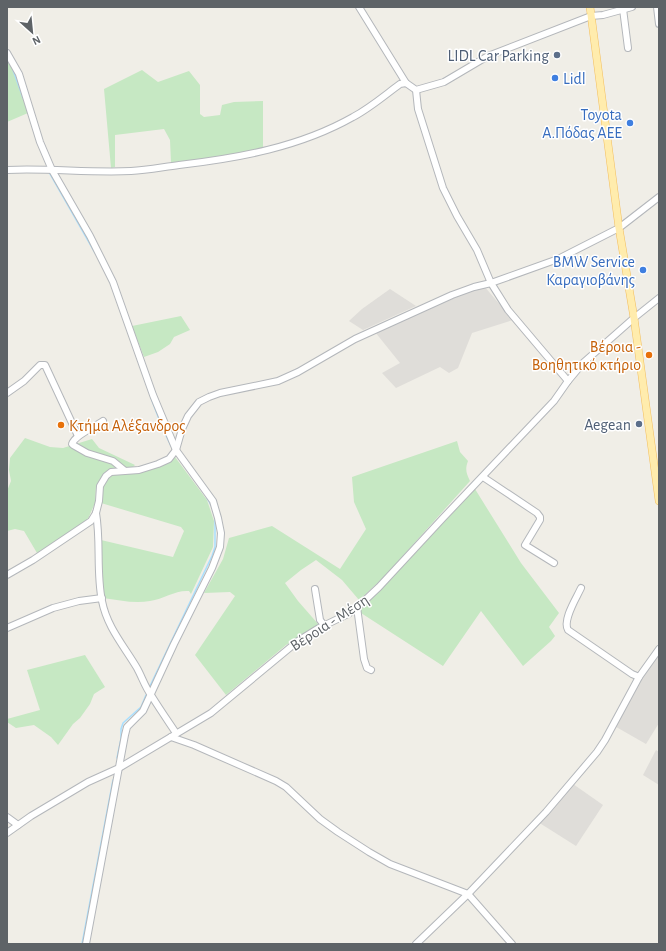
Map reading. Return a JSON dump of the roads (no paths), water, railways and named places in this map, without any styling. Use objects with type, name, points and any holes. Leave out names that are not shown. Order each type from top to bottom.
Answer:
[{"type":"main road","points":[[590,7],[659,501]]},
{"type":"street","points":[[359,7],[406,83],[416,90],[418,109],[444,188],[457,216],[477,250],[491,283],[508,310],[568,380]]},
{"type":"street","points":[[416,90],[444,82],[488,56],[591,16],[632,7]]},
{"type":"street","points":[[657,7],[659,24]]},
{"type":"street","points":[[623,9],[628,48]]},
{"type":"street","points":[[7,53],[18,74],[40,142],[52,170],[90,236],[113,282],[153,395],[176,450],[213,501],[221,533],[220,547],[212,568],[143,711],[127,727],[86,944]]},
{"type":"street","points":[[7,170],[22,168],[132,171],[211,162],[239,157],[266,151],[330,129],[354,117],[400,84],[406,83]]},
{"type":"street","points":[[7,575],[33,560],[92,521],[99,502],[100,486],[106,476],[111,472],[139,470],[169,459],[176,450],[182,429],[188,416],[199,402],[209,397],[278,381],[298,372],[355,339],[463,290],[491,283],[558,259],[620,228],[659,197]]},
{"type":"street","name":"Βέροια - Μέση","points":[[7,833],[88,782],[119,768],[211,713],[298,641],[324,625],[348,614],[357,607],[379,587],[554,401],[582,363],[659,298]]},
{"type":"street","points":[[7,393],[24,381],[40,365],[45,365],[78,436]]},
{"type":"street","points":[[103,421],[78,436],[72,442],[73,445],[87,453],[113,461],[124,470]]},
{"type":"street","points":[[483,477],[537,513],[540,520],[525,545],[554,563]]},
{"type":"street","points":[[96,513],[102,598],[112,631],[138,669],[150,695],[174,735],[276,781],[286,787],[320,819],[338,832],[390,864],[468,894],[512,944]]},
{"type":"street","points":[[581,588],[570,611],[567,621],[568,630],[632,674],[639,677]]},
{"type":"street","points":[[315,590],[320,620],[324,625]]},
{"type":"street","points":[[7,628],[53,608],[79,601],[102,598]]},
{"type":"street","points":[[357,607],[364,658],[367,668],[371,670]]},
{"type":"street","points":[[416,944],[468,894],[546,812],[597,752],[639,677],[659,649]]},
{"type":"street","points":[[7,817],[18,825]]},
{"type":"waterway","points":[[13,70],[23,98]]},
{"type":"waterway","points":[[50,174],[95,253]]},
{"type":"waterway","points":[[151,398],[171,446]]},
{"type":"waterway","points":[[207,498],[212,507]]},
{"type":"waterway","points":[[150,686],[212,556],[215,547],[215,519]]},
{"type":"waterway","points":[[117,758],[123,723],[141,707],[146,695]]},
{"type":"waterway","points":[[82,944],[113,780]]},
{"type":"place","name":"LIDL Car Parking","points":[[557,55]]},
{"type":"place","name":"Lidl","points":[[555,78]]},
{"type":"place","name":"Toyota Α.Πόδας ΑΕΕ","points":[[630,123]]},
{"type":"place","name":"BMW Service Καραγιοβάνης","points":[[643,270]]},
{"type":"place","name":"Βέροια - Βοηθητικό κτήριο","points":[[649,355]]},
{"type":"place","name":"Aegean","points":[[639,424]]},
{"type":"place","name":"Κτήμα Αλέξανδρος","points":[[61,425]]}]
